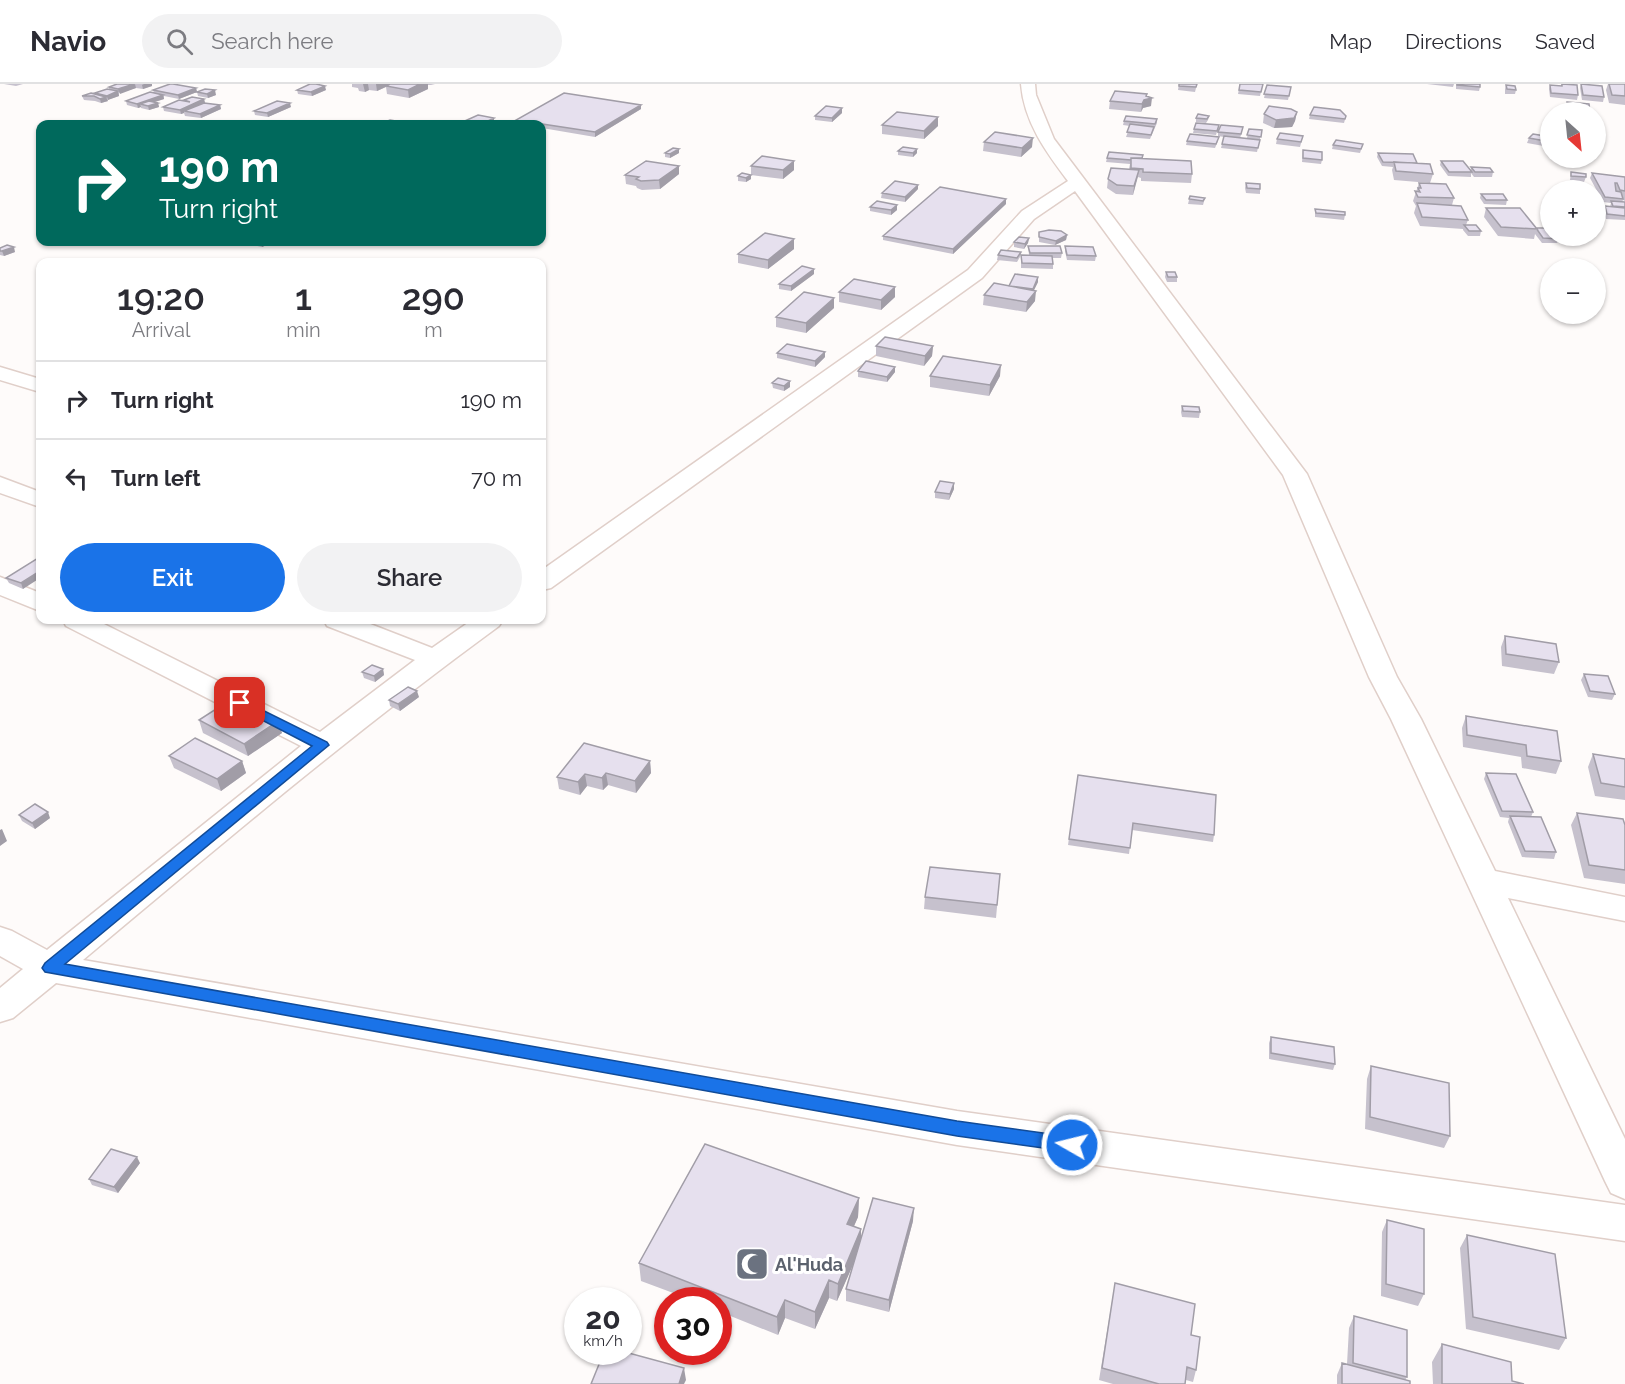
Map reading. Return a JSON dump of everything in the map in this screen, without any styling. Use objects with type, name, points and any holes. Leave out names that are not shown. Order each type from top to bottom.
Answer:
[{"type":"street","points":[[1028,84],[1029,95],[1046,140],[1295,474],[1383,677],[1406,719],[1625,1181]]},
{"type":"street","points":[[546,579],[975,274],[1028,215],[1078,183]]},
{"type":"street","points":[[0,373],[36,385]]},
{"type":"street","points":[[0,484],[36,498]]},
{"type":"street","points":[[546,555],[569,563]]},
{"type":"street","points":[[0,585],[36,601]]},
{"type":"street","points":[[84,624],[322,745]]},
{"type":"street","points":[[347,624],[434,658]]},
{"type":"street","points":[[0,1008],[322,745],[434,658],[483,624]]},
{"type":"street","points":[[1483,881],[1625,909]]},
{"type":"street","points":[[0,940],[50,968],[957,1128],[1625,1223]]},
{"type":"building","points":[[117,84],[134,84],[118,89],[109,87]]},
{"type":"building","points":[[170,84],[196,88],[178,95],[153,90]]},
{"type":"building","points":[[310,84],[325,86],[311,92],[297,90]]},
{"type":"building","points":[[420,84],[408,90],[386,86]]},
{"type":"building","points":[[1179,84],[1197,84],[1196,87],[1179,86]]},
{"type":"building","points":[[1240,84],[1263,84],[1261,92],[1239,90]]},
{"type":"building","points":[[1480,84],[1480,87],[1457,85]]},
{"type":"building","points":[[1562,84],[1577,85],[1578,95],[1551,93],[1550,85],[1562,86]]},
{"type":"building","points":[[1581,84],[1602,86],[1604,97],[1583,95]]},
{"type":"building","points":[[1609,84],[1625,84],[1625,96],[1612,95]]},
{"type":"building","points":[[1267,85],[1291,87],[1289,96],[1264,94]]},
{"type":"building","points":[[1506,85],[1515,86],[1516,90],[1507,89]]},
{"type":"building","points":[[107,89],[118,91],[107,96],[95,93]]},
{"type":"building","points":[[205,89],[215,90],[207,94],[197,92]]},
{"type":"building","points":[[1115,91],[1147,94],[1146,96],[1152,98],[1144,100],[1142,104],[1110,101]]},
{"type":"building","points":[[150,92],[163,95],[137,104],[126,101]]},
{"type":"building","points":[[91,93],[106,97],[100,99],[94,96],[82,96]]},
{"type":"building","points":[[564,93],[641,105],[595,132],[546,125],[546,120],[516,120]]},
{"type":"building","points":[[192,97],[204,99],[180,110],[163,107],[179,100],[190,102],[184,100]]},
{"type":"building","points":[[149,101],[158,103],[148,106],[140,104]]},
{"type":"building","points":[[277,101],[290,103],[267,113],[254,111]]},
{"type":"building","points":[[204,103],[220,105],[200,114],[184,111]]},
{"type":"building","points":[[826,106],[842,108],[832,118],[815,116]]},
{"type":"building","points":[[1269,106],[1297,112],[1294,118],[1276,120],[1264,114]]},
{"type":"building","points":[[1314,107],[1340,110],[1346,116],[1345,119],[1310,115]]},
{"type":"building","points":[[897,112],[938,117],[924,131],[882,125]]},
{"type":"building","points":[[1198,114],[1209,116],[1207,119],[1196,118]]},
{"type":"building","points":[[478,115],[494,118],[490,120],[467,120]]},
{"type":"building","points":[[1126,116],[1157,119],[1155,124],[1124,121]]},
{"type":"building","points":[[1196,123],[1219,125],[1217,131],[1194,129]]},
{"type":"building","points":[[1130,124],[1154,127],[1151,135],[1127,132]]},
{"type":"building","points":[[1221,125],[1243,127],[1241,134],[1218,132]]},
{"type":"building","points":[[1249,129],[1262,130],[1261,137],[1247,135]]},
{"type":"building","points":[[995,132],[1033,138],[1022,148],[984,142]]},
{"type":"building","points":[[1280,133],[1303,136],[1301,142],[1277,139]]},
{"type":"building","points":[[1190,134],[1219,137],[1216,144],[1187,141]]},
{"type":"building","points":[[1533,134],[1540,135],[1540,140],[1529,138]]},
{"type":"building","points":[[1224,136],[1260,140],[1258,148],[1222,144]]},
{"type":"building","points":[[1336,140],[1363,144],[1361,149],[1333,145]]},
{"type":"building","points":[[903,147],[917,149],[913,153],[898,151]]},
{"type":"building","points":[[673,148],[679,149],[670,154],[665,153]]},
{"type":"building","points":[[1303,150],[1322,152],[1322,160],[1303,158]]},
{"type":"building","points":[[1109,152],[1143,155],[1142,158],[1131,158],[1131,160],[1107,158]]},
{"type":"building","points":[[1378,153],[1413,154],[1417,163],[1383,162]]},
{"type":"building","points":[[762,156],[794,161],[783,170],[751,166]]},
{"type":"building","points":[[1131,158],[1191,161],[1192,174],[1143,172],[1143,169],[1131,168]]},
{"type":"building","points":[[646,161],[679,166],[659,180],[641,181],[636,179],[639,177],[625,175]]},
{"type":"building","points":[[1441,161],[1463,161],[1472,172],[1449,172]]},
{"type":"building","points":[[1394,162],[1430,164],[1433,174],[1396,171]]},
{"type":"building","points":[[1471,167],[1490,168],[1493,172],[1475,172]]},
{"type":"building","points":[[1111,168],[1139,170],[1134,186],[1117,185],[1108,179]]},
{"type":"building","points":[[1571,172],[1586,174],[1586,177],[1571,176]]},
{"type":"building","points":[[742,173],[751,175],[746,178],[738,176]]},
{"type":"building","points":[[1592,173],[1625,177],[1625,191],[1620,190],[1615,183],[1616,191],[1621,192],[1623,199],[1606,197],[1606,180],[1596,180]]},
{"type":"building","points":[[895,181],[918,185],[905,197],[882,193]]},
{"type":"building","points":[[1246,183],[1260,184],[1260,189],[1247,188]]},
{"type":"building","points":[[1419,183],[1446,184],[1454,198],[1418,197],[1415,191],[1420,192]]},
{"type":"building","points":[[940,187],[1006,199],[953,249],[883,236]]},
{"type":"building","points":[[1481,194],[1503,194],[1507,200],[1486,200]]},
{"type":"building","points":[[1190,196],[1205,198],[1203,201],[1189,199]]},
{"type":"building","points":[[877,201],[897,205],[891,210],[870,207]]},
{"type":"building","points":[[1611,201],[1625,202],[1625,207],[1613,206]]},
{"type":"building","points":[[1417,203],[1461,206],[1468,220],[1422,217]]},
{"type":"building","points":[[1606,206],[1625,208],[1625,216],[1607,214]]},
{"type":"building","points":[[1486,208],[1520,208],[1537,229],[1501,227]]},
{"type":"building","points":[[1315,209],[1345,212],[1345,215],[1316,213]]},
{"type":"building","points":[[1464,225],[1476,225],[1481,231],[1469,231]]},
{"type":"building","points":[[1061,231],[1067,235],[1056,241],[1039,237],[1039,232]]},
{"type":"building","points":[[765,233],[794,239],[768,260],[738,254]]},
{"type":"building","points":[[1019,237],[1029,238],[1025,244],[1014,242]]},
{"type":"building","points":[[7,245],[14,247],[0,251],[0,248]]},
{"type":"building","points":[[1028,246],[1060,246],[1062,253],[1030,253]]},
{"type":"building","points":[[1065,246],[1093,247],[1096,256],[1067,255]]},
{"type":"building","points":[[1001,250],[1021,252],[1017,258],[998,255]]},
{"type":"building","points":[[1021,255],[1052,256],[1053,264],[1022,263]]},
{"type":"building","points":[[802,266],[814,269],[791,286],[779,284]]},
{"type":"building","points":[[1166,272],[1175,272],[1177,277],[1168,277]]},
{"type":"building","points":[[1015,274],[1038,277],[1033,289],[1009,286]]},
{"type":"building","points":[[854,279],[895,287],[881,300],[839,292]]},
{"type":"building","points":[[994,283],[1036,291],[1027,302],[984,295]]},
{"type":"building","points":[[804,292],[834,298],[806,323],[776,317]]},
{"type":"building","points":[[885,337],[933,346],[925,356],[876,346]]},
{"type":"building","points":[[787,344],[825,352],[815,361],[777,353]]},
{"type":"building","points":[[943,356],[1001,365],[990,385],[930,376]]},
{"type":"building","points":[[866,361],[895,367],[887,377],[858,371]]},
{"type":"building","points":[[778,378],[790,381],[784,386],[772,383]]},
{"type":"building","points":[[1182,406],[1199,407],[1200,412],[1183,411]]},
{"type":"building","points":[[940,481],[954,483],[950,494],[935,492]]},
{"type":"building","points":[[36,559],[36,574],[21,583],[6,578]]},
{"type":"building","points":[[1505,636],[1556,644],[1559,662],[1506,654]]},
{"type":"building","points":[[372,665],[383,669],[374,676],[362,672]]},
{"type":"building","points":[[1584,674],[1608,676],[1615,694],[1590,691]]},
{"type":"building","points":[[408,687],[417,691],[398,704],[389,700]]},
{"type":"building","points":[[233,698],[278,721],[244,744],[199,720]]},
{"type":"building","points":[[1466,716],[1557,731],[1561,761],[1527,756],[1526,745],[1467,735]]},
{"type":"building","points":[[195,738],[242,761],[217,779],[169,756]]},
{"type":"building","points":[[584,743],[650,761],[635,781],[606,773],[602,778],[585,774],[578,782],[557,777]]},
{"type":"building","points":[[1593,754],[1625,759],[1625,787],[1601,783]]},
{"type":"building","points":[[1486,773],[1516,774],[1533,812],[1502,811]]},
{"type":"building","points":[[1078,775],[1216,795],[1214,835],[1133,823],[1130,848],[1069,839]]},
{"type":"building","points":[[35,804],[48,812],[32,823],[19,815]]},
{"type":"building","points":[[1577,813],[1623,819],[1625,870],[1589,865]]},
{"type":"building","points":[[1510,816],[1541,817],[1556,852],[1525,851]]},
{"type":"building","points":[[930,867],[1000,874],[997,905],[925,897]]},
{"type":"building","points":[[1271,1037],[1334,1047],[1335,1064],[1271,1053]]},
{"type":"building","points":[[1371,1066],[1449,1083],[1450,1136],[1370,1117]]},
{"type":"building","name":"Al'Huda","points":[[705,1144],[859,1198],[847,1224],[861,1229],[838,1284],[829,1280],[815,1312],[785,1300],[777,1317],[732,1299],[732,1287],[700,1287],[639,1263]]},
{"type":"building","points":[[111,1149],[137,1157],[114,1187],[89,1179]]},
{"type":"building","points":[[873,1198],[914,1208],[889,1300],[846,1289]]},
{"type":"building","points":[[1387,1220],[1424,1229],[1424,1294],[1386,1284]]},
{"type":"building","points":[[1467,1235],[1555,1254],[1566,1338],[1473,1317]]},
{"type":"building","points":[[1115,1283],[1195,1304],[1191,1335],[1200,1337],[1196,1370],[1187,1367],[1185,1384],[1159,1384],[1102,1368]]},
{"type":"building","points":[[1354,1316],[1407,1330],[1407,1377],[1353,1363]]},
{"type":"building","points":[[1442,1344],[1511,1362],[1512,1381],[1524,1384],[1442,1384]]},
{"type":"building","points":[[642,1357],[654,1360],[654,1365],[673,1365],[684,1368],[679,1384],[591,1384],[599,1365],[642,1365]]},
{"type":"building","points":[[1342,1363],[1410,1381],[1410,1384],[1342,1384]]},
{"type":"place","name":"Al'Huda","points":[[752,1264]]},
{"type":"route","points":[[240,703],[322,745],[50,968],[957,1128],[1072,1145]]}]
